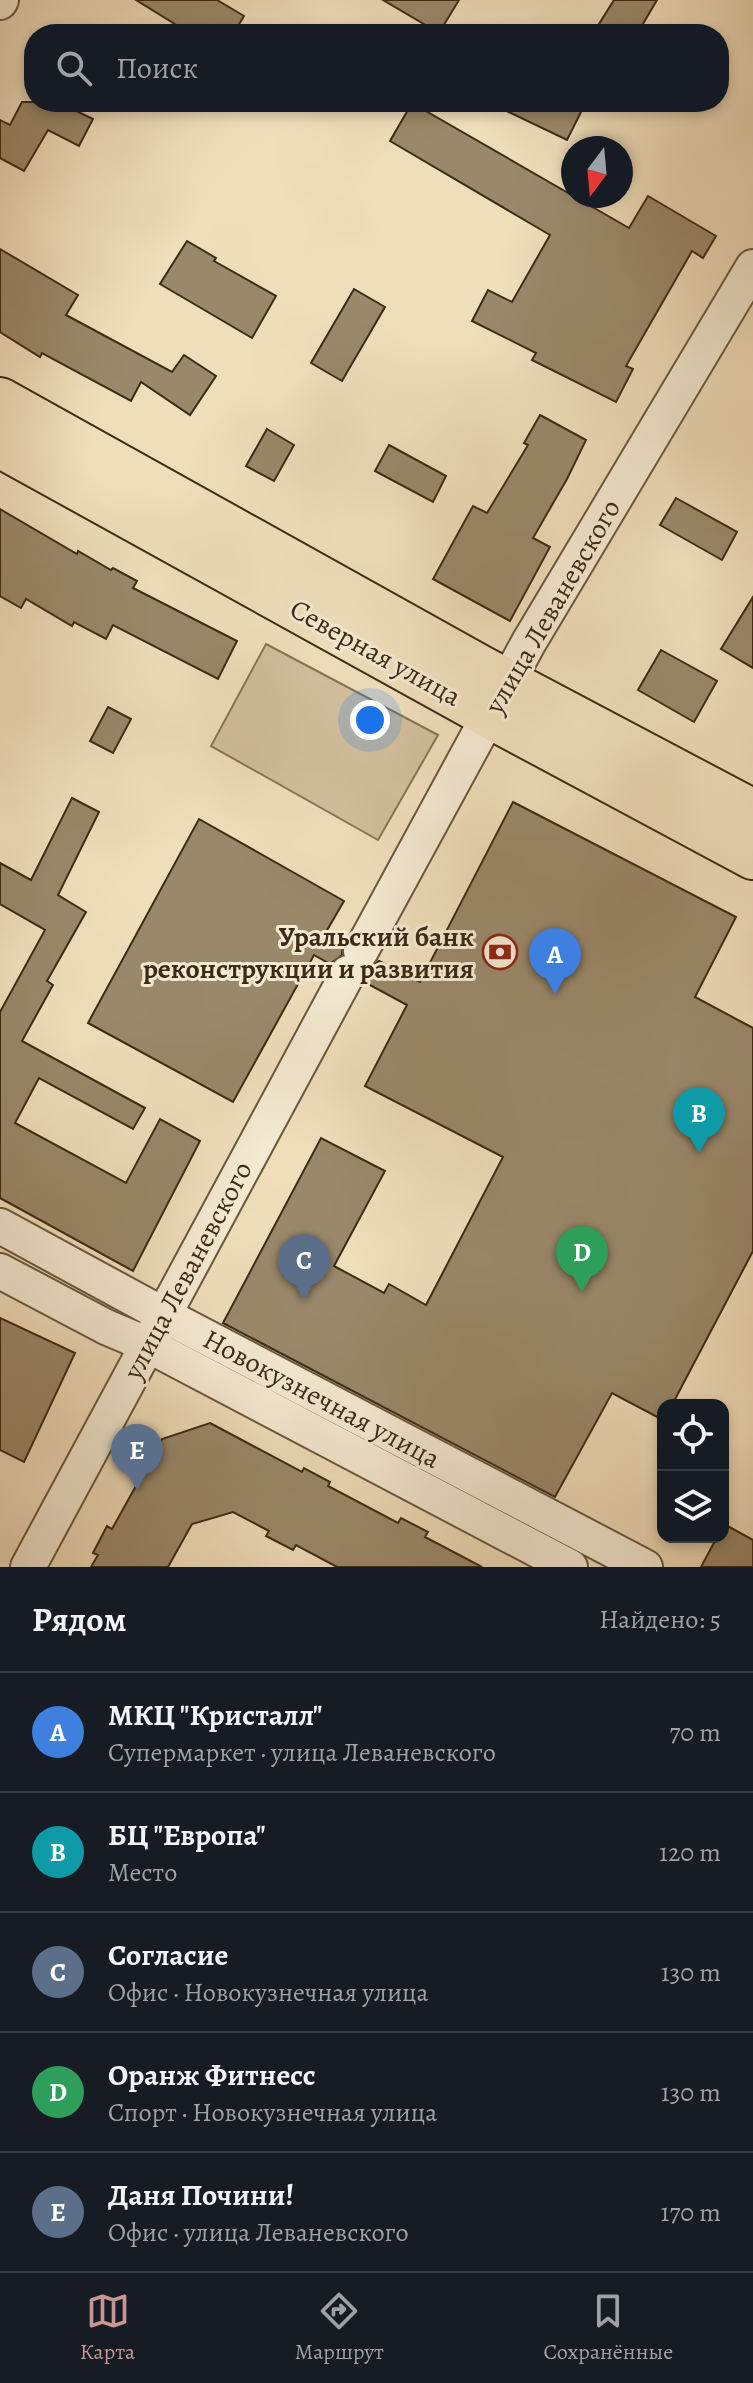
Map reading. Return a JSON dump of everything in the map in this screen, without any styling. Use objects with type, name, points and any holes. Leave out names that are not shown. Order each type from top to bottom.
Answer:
[{"type":"main road","name":"Северная улица","points":[[0,400],[497,698],[753,857]]},
{"type":"main road","name":"Северная улица","points":[[0,445],[497,698],[753,812]]},
{"type":"street","name":"улица Леваневского","points":[[28,1567],[497,698],[753,267]]},
{"type":"street","name":"Новокузнечная улица","points":[[0,1226],[645,1567]]},
{"type":"street","name":"Новокузнечная улица","points":[[0,1271],[106,1327],[146,1344],[570,1567]]},
{"type":"shaded area","points":[[266,644],[438,735],[378,840],[211,746]]},
{"type":"building","points":[[136,0],[217,0],[244,16],[239,24],[175,24]]},
{"type":"building","points":[[383,0],[459,0],[444,24],[424,24]]},
{"type":"building","points":[[614,0],[657,0],[643,24],[599,24]]},
{"type":"building","points":[[22,102],[24,112],[79,112],[93,119],[79,146],[48,130],[24,171],[0,158],[0,120],[10,125]]},
{"type":"building","points":[[407,112],[428,112],[561,189],[561,208],[594,208],[629,228],[648,196],[716,236],[703,258],[692,251],[626,366],[633,369],[616,402],[532,360],[536,353],[472,321],[488,290],[512,302],[550,235],[390,141]]},
{"type":"building","points":[[509,112],[581,112],[569,136],[561,137]]},
{"type":"building","points":[[187,241],[216,258],[214,261],[276,296],[252,338],[160,284]]},
{"type":"building","points":[[0,249],[78,295],[66,315],[172,372],[184,355],[216,376],[190,415],[141,382],[131,401],[42,353],[40,357],[0,332]]},
{"type":"building","points":[[354,289],[385,307],[342,381],[311,363]]},
{"type":"building","points":[[540,415],[586,440],[533,538],[550,547],[510,621],[433,579],[473,506],[487,513],[528,445],[524,443]]},
{"type":"building","points":[[267,429],[294,445],[274,481],[246,466]]},
{"type":"building","points":[[389,445],[446,476],[433,502],[375,471]]},
{"type":"building","points":[[676,498],[737,532],[722,560],[660,525]]},
{"type":"building","points":[[0,509],[77,554],[78,551],[137,581],[133,588],[237,641],[218,679],[113,625],[106,639],[74,622],[72,626],[26,599],[21,608],[0,596]]},
{"type":"building","points":[[753,597],[753,668],[721,649]]},
{"type":"building","points":[[661,650],[717,681],[694,722],[638,690]]},
{"type":"building","points":[[108,707],[131,719],[113,753],[90,741]]},
{"type":"building","points":[[72,798],[99,812],[58,895],[86,912],[47,981],[53,985],[22,1041],[145,1108],[133,1129],[39,1078],[15,1123],[126,1183],[160,1119],[200,1141],[133,1271],[0,1198],[0,1012],[45,930],[0,904],[0,863],[31,880]]},
{"type":"building","points":[[513,802],[736,917],[695,997],[753,1028],[753,1251],[675,1399],[657,1399],[657,1417],[612,1393],[555,1497],[223,1323],[321,1138],[385,1171],[334,1266],[384,1293],[389,1284],[426,1305],[503,1157],[365,1086],[407,1005],[366,983],[367,969],[379,961],[420,982]]},
{"type":"building","points":[[199,819],[344,901],[326,932],[343,942],[342,955],[330,964],[314,955],[233,1102],[88,1023]]},
{"type":"building","points":[[0,1318],[75,1353],[24,1462],[0,1450]]},
{"type":"building","points":[[210,1423],[302,1472],[304,1468],[330,1482],[328,1486],[398,1523],[401,1518],[428,1532],[425,1537],[482,1567],[337,1567],[296,1545],[293,1550],[266,1536],[269,1531],[233,1512],[192,1524],[168,1567],[91,1567],[98,1555],[93,1553],[107,1526],[112,1529],[162,1439]]},
{"type":"building","points":[[729,1527],[753,1540],[753,1567],[701,1567],[714,1543],[729,1543]]},
{"type":"place","name":"Уральский банк реконструкции и развития","points":[[500,952]]},
{"type":"place","name":"МКЦ \"Кристалл\"","points":[[555,994]]},
{"type":"place","name":"БЦ \"Европа\"","points":[[699,1153]]},
{"type":"place","name":"Оранж Фитнесс","points":[[582,1292]]},
{"type":"place","name":"Согласие","points":[[304,1300]]},
{"type":"place","name":"Даня Почини!","points":[[137,1490]]}]
